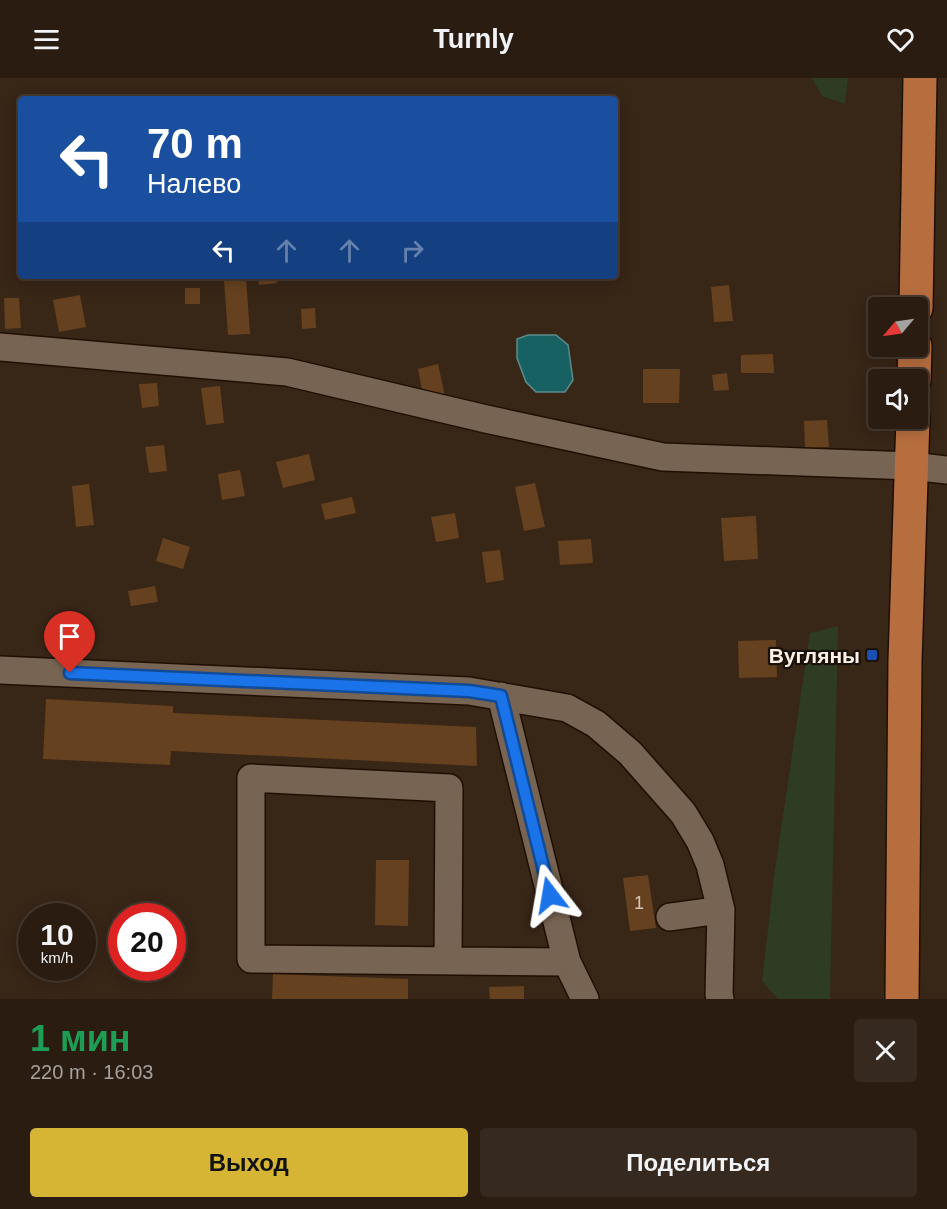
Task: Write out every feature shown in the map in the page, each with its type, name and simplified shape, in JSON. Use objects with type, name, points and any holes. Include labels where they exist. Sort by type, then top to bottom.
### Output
[{"type":"main road","points":[[915,297],[920,78]]},
{"type":"main road","points":[[902,999],[905,661],[913,429]]},
{"type":"street","points":[[0,347],[287,372],[486,419],[663,457],[912,466],[947,470]]},
{"type":"street","points":[[0,670],[469,691],[567,708],[596,724],[630,753],[683,813],[700,841],[710,865],[721,910],[720,999]]},
{"type":"street","points":[[501,696],[567,962],[585,999]]},
{"type":"street","points":[[448,960],[448,788],[251,778],[251,959],[567,962]]},
{"type":"street","points":[[670,917],[721,910]]},
{"type":"green space","points":[[812,78],[848,78],[845,104],[822,96]]},
{"type":"green space","points":[[838,626],[830,999],[778,999],[762,981],[774,877],[810,633]]},
{"type":"water","points":[[528,335],[556,335],[568,345],[573,380],[565,392],[536,392],[526,382],[517,358],[517,339]]},
{"type":"building","points":[[246,279],[250,334],[228,335],[224,280]]},
{"type":"building","points":[[258,279],[276,279],[277,283],[259,285]]},
{"type":"building","points":[[729,285],[733,321],[714,322],[711,287]]},
{"type":"building","points":[[185,288],[200,288],[200,304],[185,304]]},
{"type":"building","points":[[80,295],[86,327],[59,332],[53,300]]},
{"type":"building","points":[[4,298],[19,298],[21,328],[5,329]]},
{"type":"building","points":[[315,308],[316,328],[302,329],[301,309]]},
{"type":"building","points":[[773,354],[774,373],[741,373],[741,355]]},
{"type":"building","points":[[438,364],[445,396],[424,400],[418,369]]},
{"type":"building","points":[[643,369],[680,369],[679,403],[643,403]]},
{"type":"building","points":[[727,373],[729,390],[714,391],[712,375]]},
{"type":"building","points":[[157,383],[159,406],[142,408],[139,384]]},
{"type":"building","points":[[220,386],[224,423],[206,425],[201,388]]},
{"type":"building","points":[[827,420],[829,447],[805,448],[804,421]]},
{"type":"building","points":[[164,445],[167,471],[149,473],[145,447]]},
{"type":"building","points":[[309,454],[315,480],[283,488],[276,462]]},
{"type":"building","points":[[240,470],[245,496],[222,500],[218,474]]},
{"type":"building","points":[[535,483],[545,527],[524,531],[515,487]]},
{"type":"building","points":[[89,484],[94,525],[76,527],[72,486]]},
{"type":"building","points":[[352,497],[356,513],[325,520],[321,504]]},
{"type":"building","points":[[455,513],[459,538],[436,542],[431,517]]},
{"type":"building","points":[[756,516],[758,559],[724,561],[721,518]]},
{"type":"building","points":[[163,538],[190,547],[183,569],[156,561]]},
{"type":"building","points":[[591,539],[593,563],[560,565],[558,541]]},
{"type":"building","points":[[500,550],[504,580],[486,583],[482,552]]},
{"type":"building","points":[[155,586],[158,602],[131,606],[128,591]]},
{"type":"building","points":[[776,640],[777,677],[739,678],[738,641]]},
{"type":"building","points":[[46,699],[173,706],[173,713],[476,727],[477,766],[171,751],[170,765],[43,759]]},
{"type":"building","points":[[376,860],[409,860],[408,926],[375,925]]},
{"type":"building","points":[[648,875],[656,928],[630,931],[623,878]]},
{"type":"building","points":[[273,974],[408,979],[408,999],[272,999]]},
{"type":"building","points":[[524,986],[524,999],[490,999],[489,987]]},
{"type":"place","name":"Вугляны","points":[[872,655]]},
{"type":"route","points":[[70,673],[469,691],[501,696],[550,895]]}]
